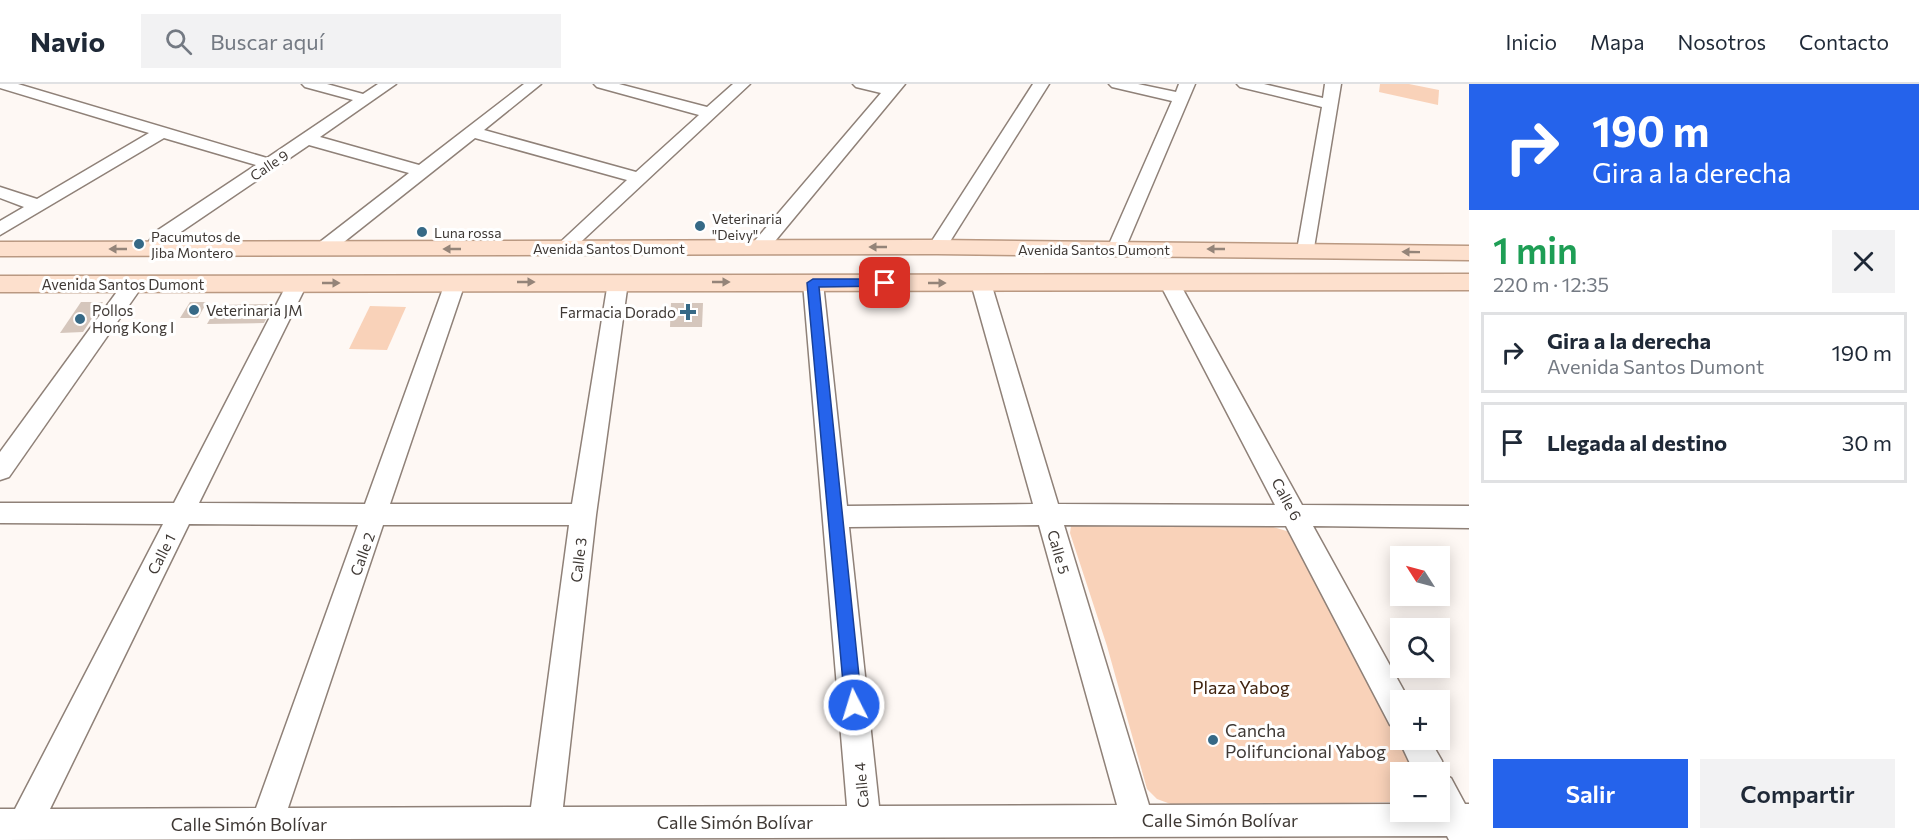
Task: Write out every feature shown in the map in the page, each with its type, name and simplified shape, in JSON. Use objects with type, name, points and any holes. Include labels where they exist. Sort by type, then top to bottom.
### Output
[{"type":"main road","name":"Avenida Santos Dumont","points":[[0,249],[937,247],[1019,250],[1306,250],[1469,253]]},
{"type":"main road","points":[[160,283],[190,273],[198,264],[200,255],[195,249]]},
{"type":"main road","points":[[227,284],[220,279],[218,273],[221,266],[239,253],[251,250]]},
{"type":"main road","points":[[1019,250],[1038,256],[1044,262],[1045,270],[1026,283]]},
{"type":"main road","points":[[1090,250],[1082,255],[1079,262],[1082,271],[1102,285]]},
{"type":"main road","name":"Avenida Santos Dumont","points":[[0,284],[618,282],[1102,285],[1469,282]]},
{"type":"street","points":[[2,84],[269,164]]},
{"type":"street","points":[[310,84],[366,99]]},
{"type":"street","name":"Calle 9","points":[[153,249],[162,236],[388,84]]},
{"type":"street","points":[[323,249],[533,84]]},
{"type":"street","points":[[602,84],[711,113]]},
{"type":"street","points":[[563,248],[742,84]]},
{"type":"street","points":[[861,84],[894,88]]},
{"type":"street","points":[[937,247],[1041,84]]},
{"type":"street","points":[[1116,249],[1184,91],[1118,84]]},
{"type":"street","points":[[1245,84],[1330,104]]},
{"type":"street","points":[[1306,250],[1333,84]]},
{"type":"street","points":[[759,248],[894,88]]},
{"type":"street","points":[[0,228],[162,132]]},
{"type":"street","points":[[472,132],[639,178]]},
{"type":"street","points":[[306,139],[423,171]]},
{"type":"street","points":[[0,192],[39,206]]},
{"type":"street","name":"Calle 3","points":[[544,831],[583,515],[618,282]]},
{"type":"street","points":[[0,470],[134,283]]},
{"type":"street","name":"Calle 2","points":[[266,824],[455,283]]},
{"type":"street","name":"Calle 4","points":[[813,283],[865,822]]},
{"type":"street","name":"Calle 5","points":[[981,283],[1138,821]]},
{"type":"street","name":"Calle 1","points":[[13,825],[181,514],[297,284]]},
{"type":"street","name":"Calle 6","points":[[1170,284],[1390,694]]},
{"type":"street","points":[[0,513],[583,515]]},
{"type":"street","points":[[835,517],[1048,514],[1469,518]]},
{"type":"street","points":[[1450,804],[1464,826]]},
{"type":"street","name":"Calle Simón Bolívar","points":[[13,825],[266,824],[544,831],[865,822],[1138,821],[1464,826]]},
{"type":"green space","points":[[1380,84],[1409,84],[1439,90],[1438,105],[1379,92]]},
{"type":"green space","points":[[370,306],[406,307],[387,350],[349,349]]},
{"type":"green space","name":"Plaza Yabog","points":[[1079,521],[1270,526],[1293,533],[1390,714],[1390,750],[1409,750],[1416,762],[1390,762],[1390,802],[1176,806],[1157,799],[1147,789],[1107,646],[1070,533],[1071,526]]},
{"type":"building","name":"Pollos Hong Kong I","points":[[81,302],[103,302],[83,332],[60,333]]},
{"type":"building","name":"Veterinaria JM","points":[[190,302],[207,302],[198,318],[180,318]]},
{"type":"building","points":[[671,303],[703,303],[702,327],[670,327]]},
{"type":"building","points":[[274,304],[264,323],[207,324],[218,305]]},
{"type":"place","name":"Veterinaria \"Deivy\"","points":[[700,226]]},
{"type":"place","name":"Luna rossa","points":[[422,232]]},
{"type":"place","name":"Pacumutos de Jiba Montero","points":[[139,244]]},
{"type":"place","name":"Veterinaria JM","points":[[194,310]]},
{"type":"place","name":"Farmacia Dorado","points":[[688,312]]},
{"type":"place","name":"Pollos Hong Kong I","points":[[80,319]]},
{"type":"place","name":"Cancha Polifuncional Yabog","points":[[1213,740]]},
{"type":"route","points":[[854,705],[813,283],[885,283]]}]
